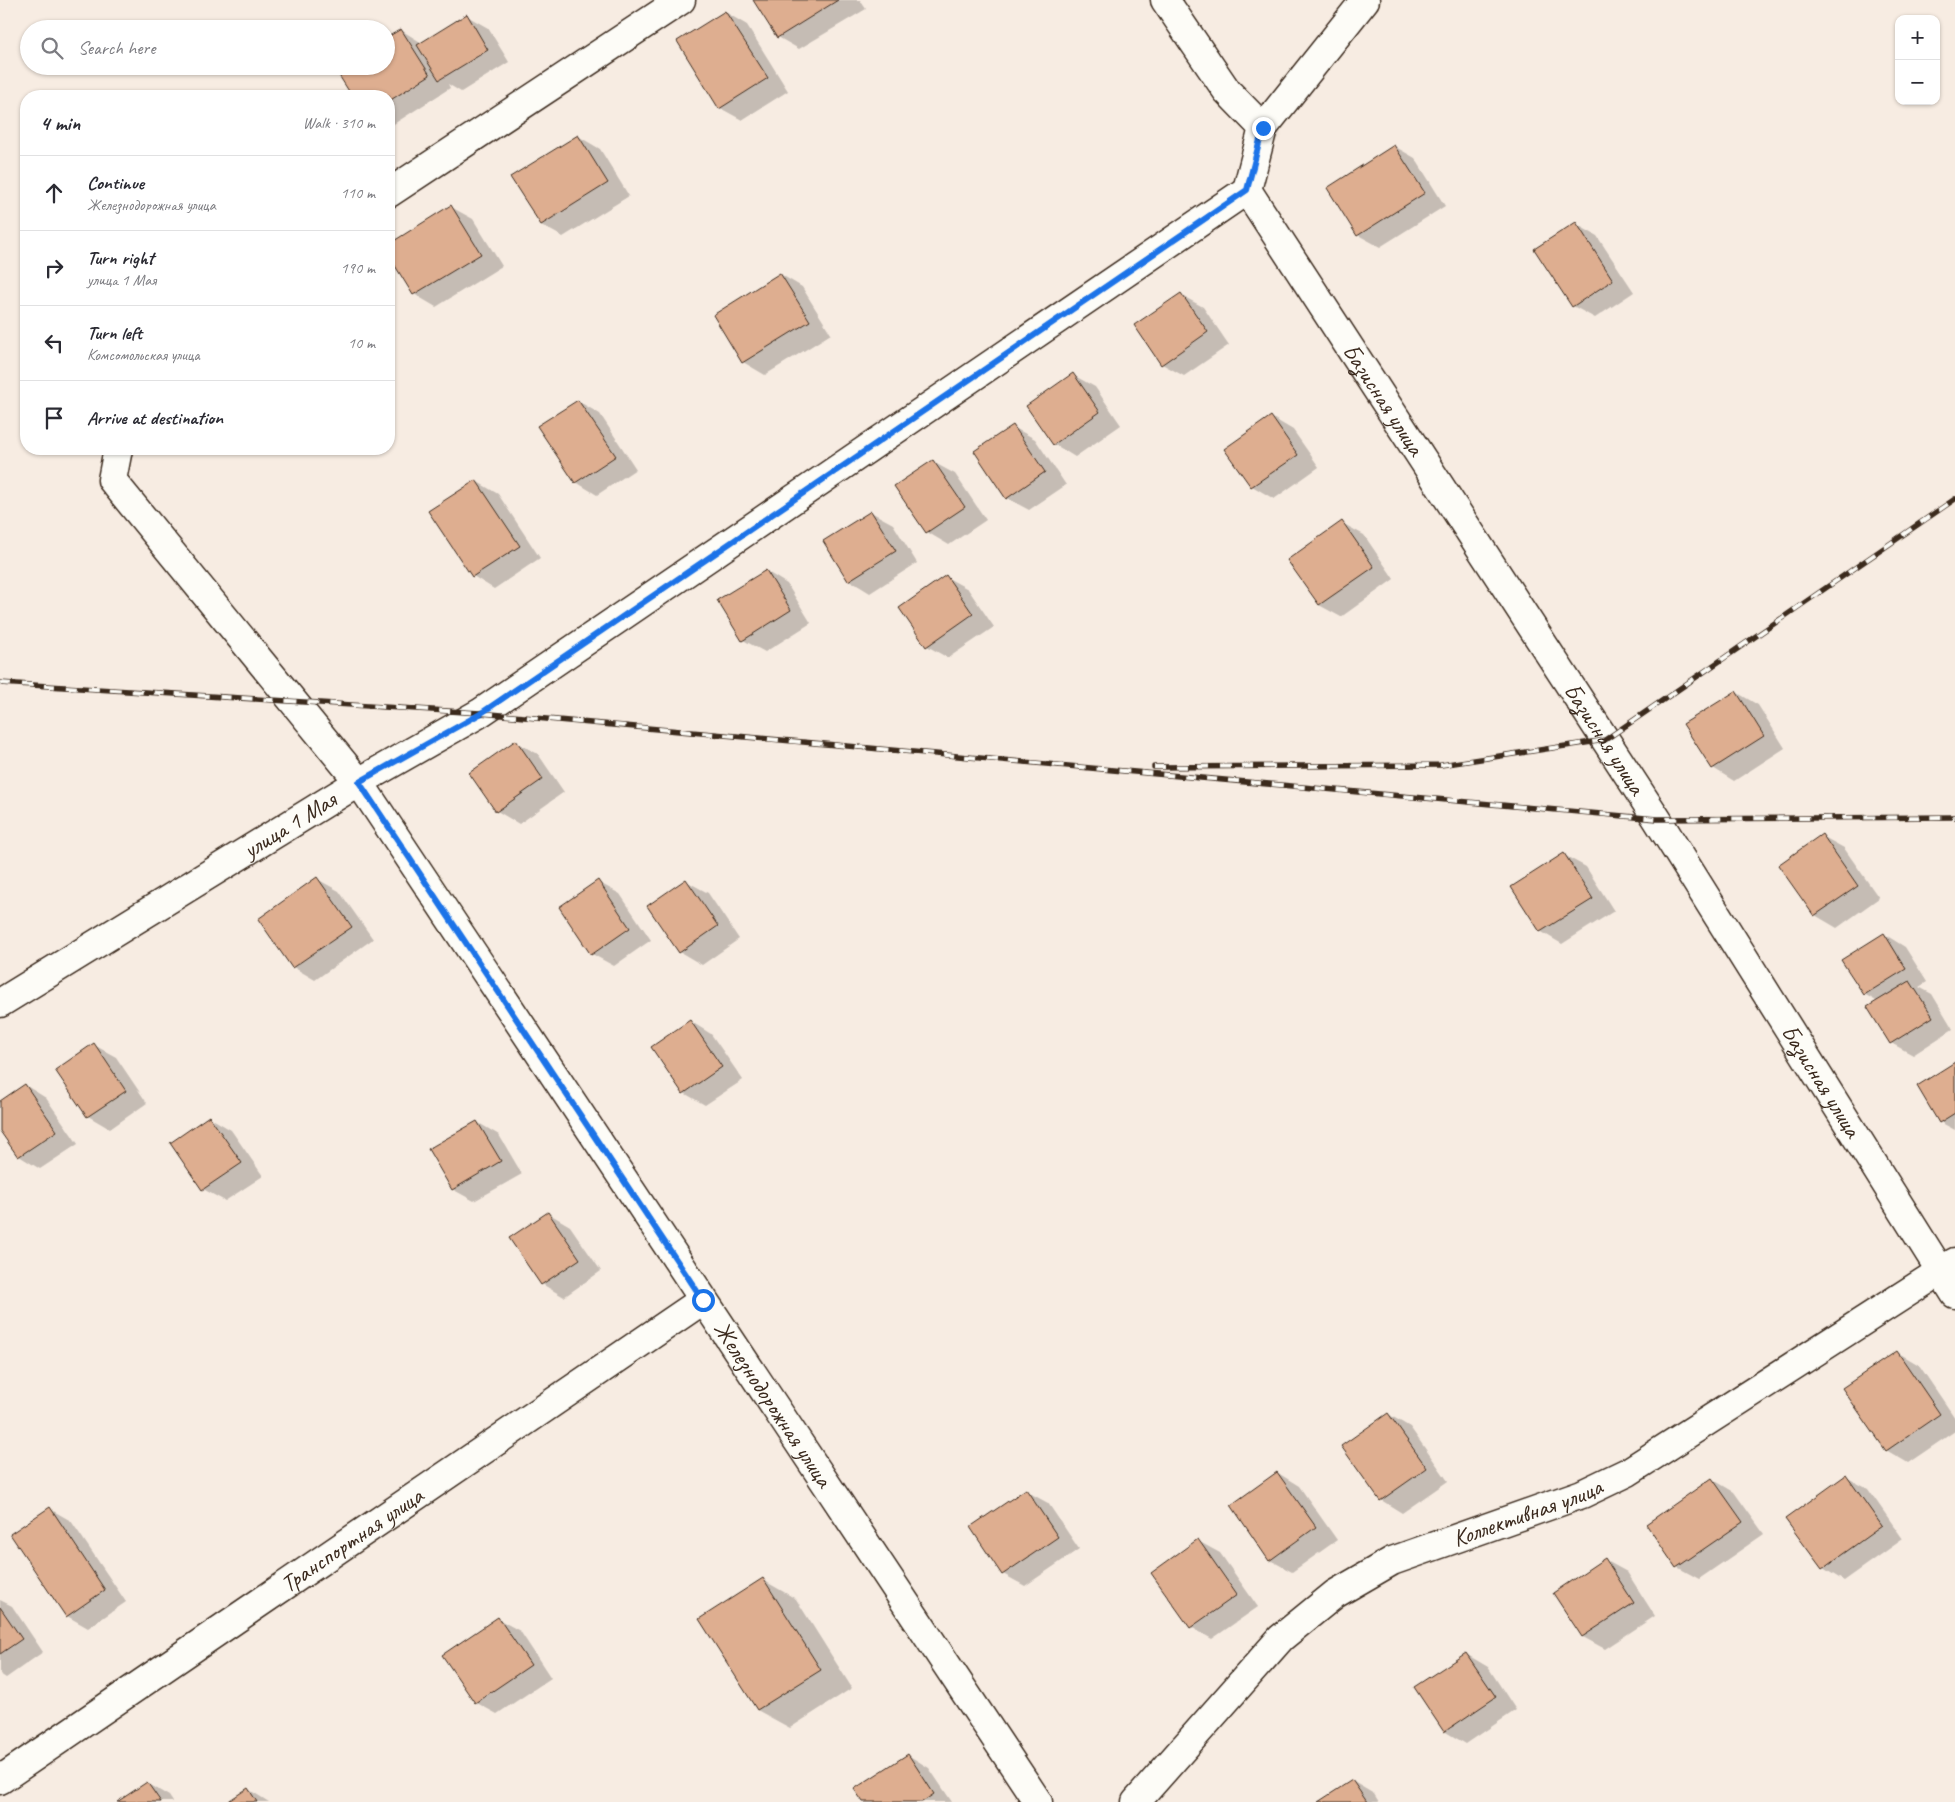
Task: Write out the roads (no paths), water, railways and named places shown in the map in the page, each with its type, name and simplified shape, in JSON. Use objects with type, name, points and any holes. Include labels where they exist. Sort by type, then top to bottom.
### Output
[{"type":"street","points":[[395,189],[681,0]]},
{"type":"street","points":[[1165,0],[1227,91],[1263,128]]},
{"type":"street","points":[[1247,190],[1263,128],[1365,0]]},
{"type":"street","name":"улица 1 Мая","points":[[0,1003],[359,782],[480,714],[1247,190]]},
{"type":"street","name":"Базисная улица","points":[[1247,190],[1947,1267],[1955,1294]]},
{"type":"street","name":"Железнодорожная улица","points":[[117,455],[112,480],[359,782],[1038,1802]]},
{"type":"street","name":"Коллективная улица","points":[[1136,1802],[1281,1638],[1335,1594],[1392,1561],[1582,1494],[1628,1472],[1947,1267]]},
{"type":"street","name":"Транспортная улица","points":[[0,1780],[703,1300]]},
{"type":"railway","points":[[1154,767],[1441,765],[1605,740],[1955,499]]},
{"type":"railway","points":[[0,683],[480,713],[1657,819],[1955,817]]}]
